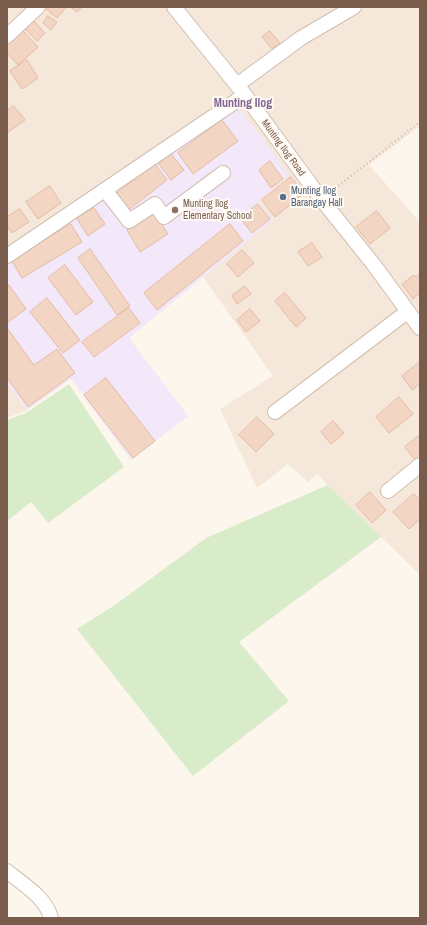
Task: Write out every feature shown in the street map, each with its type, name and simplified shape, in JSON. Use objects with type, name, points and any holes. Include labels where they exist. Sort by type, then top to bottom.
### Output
[{"type":"street","points":[[7,36],[38,7]]},
{"type":"street","name":"Munting Ilog Road","points":[[174,7],[241,90],[322,200],[374,265],[420,328]]},
{"type":"street","points":[[7,256],[105,190],[241,90],[301,38],[354,8]]},
{"type":"street","points":[[105,190],[129,221],[155,204],[164,217],[223,173]]},
{"type":"street","points":[[275,412],[407,312]]},
{"type":"street","points":[[388,491],[420,465]]},
{"type":"street","points":[[7,871],[37,896],[46,907],[50,918]]},
{"type":"path","points":[[322,200],[420,122]]},
{"type":"shaded area","points":[[7,7],[420,7],[420,126],[369,165],[420,222],[420,575],[317,474],[308,482],[288,464],[257,488],[220,409],[273,376],[203,277],[129,338],[188,416],[131,460],[71,379],[27,410],[7,418]]},
{"type":"shaded area","points":[[238,106],[289,175],[258,201],[273,220],[129,338],[188,416],[131,460],[71,379],[27,410],[7,384],[7,264]]},
{"type":"green space","points":[[69,384],[124,467],[48,523],[31,502],[7,521],[7,420],[26,413]]},
{"type":"green space","points":[[328,485],[381,537],[239,642],[289,701],[193,776],[77,629],[115,605],[206,538]]},
{"type":"building","points":[[47,7],[66,7],[57,18],[46,9]]},
{"type":"building","points":[[71,7],[82,7],[77,12]]},
{"type":"building","points":[[48,16],[57,22],[51,30],[43,23]]},
{"type":"building","points":[[34,21],[45,33],[37,41],[25,29]]},
{"type":"building","points":[[22,30],[38,47],[18,65],[7,53],[7,44]]},
{"type":"building","points":[[270,31],[280,43],[272,49],[262,37]]},
{"type":"building","points":[[27,60],[38,78],[22,89],[10,71]]},
{"type":"building","points":[[14,106],[25,120],[7,133],[7,111]]},
{"type":"building","points":[[222,120],[238,141],[193,174],[178,153]]},
{"type":"building","points":[[171,154],[184,170],[171,180],[159,164]]},
{"type":"building","points":[[270,161],[283,179],[271,188],[259,170]]},
{"type":"building","points":[[155,164],[167,180],[127,211],[115,195]]},
{"type":"building","name":"Munting Ilog Barangay Hall","points":[[291,177],[304,193],[275,217],[262,200]]},
{"type":"building","points":[[50,186],[61,203],[38,219],[26,202]]},
{"type":"building","points":[[258,204],[270,219],[252,233],[240,218]]},
{"type":"building","points":[[94,208],[105,224],[88,236],[77,219]]},
{"type":"building","points":[[20,209],[29,222],[12,233],[7,226],[7,217]]},
{"type":"building","points":[[377,211],[390,228],[370,244],[356,227]]},
{"type":"building","points":[[154,212],[168,234],[140,252],[127,230]]},
{"type":"building","points":[[71,224],[82,242],[22,278],[12,261]]},
{"type":"building","points":[[230,224],[243,241],[157,310],[144,293]]},
{"type":"building","points":[[312,243],[322,257],[308,266],[298,252]]},
{"type":"building","points":[[90,249],[130,306],[117,315],[78,258]]},
{"type":"building","points":[[242,250],[254,263],[238,277],[227,264]]},
{"type":"building","points":[[65,265],[93,302],[76,315],[48,278]]},
{"type":"building","points":[[420,274],[420,293],[413,299],[402,284],[414,275],[416,277]]},
{"type":"building","points":[[9,285],[26,309],[7,323],[7,287]]},
{"type":"building","points":[[245,286],[251,294],[237,304],[232,296]]},
{"type":"building","points":[[285,293],[306,318],[296,327],[275,301]]},
{"type":"building","points":[[47,298],[80,340],[63,353],[30,312]]},
{"type":"building","points":[[129,308],[140,323],[94,357],[82,342]]},
{"type":"building","points":[[250,309],[260,321],[246,332],[237,320]]},
{"type":"building","points":[[7,328],[34,365],[57,349],[75,373],[28,407],[7,378]]},
{"type":"building","points":[[420,362],[420,384],[412,390],[402,376]]},
{"type":"building","points":[[106,378],[155,441],[133,458],[84,395]]},
{"type":"building","points":[[399,397],[413,414],[389,433],[376,417]]},
{"type":"building","points":[[257,417],[274,434],[256,452],[239,435]]},
{"type":"building","points":[[333,421],[344,433],[331,444],[321,432]]},
{"type":"building","points":[[419,436],[420,458],[416,461],[405,447]]},
{"type":"building","points":[[370,492],[386,510],[372,523],[356,505]]},
{"type":"building","points":[[414,494],[420,500],[420,519],[409,529],[393,512]]},
{"type":"place","name":"Munting Ilog Barangay Hall","points":[[283,197]]},
{"type":"place","name":"Munting Ilog Elementary School","points":[[175,210]]},
{"type":"district","name":"Munting Ilog","points":[[243,104]]}]
